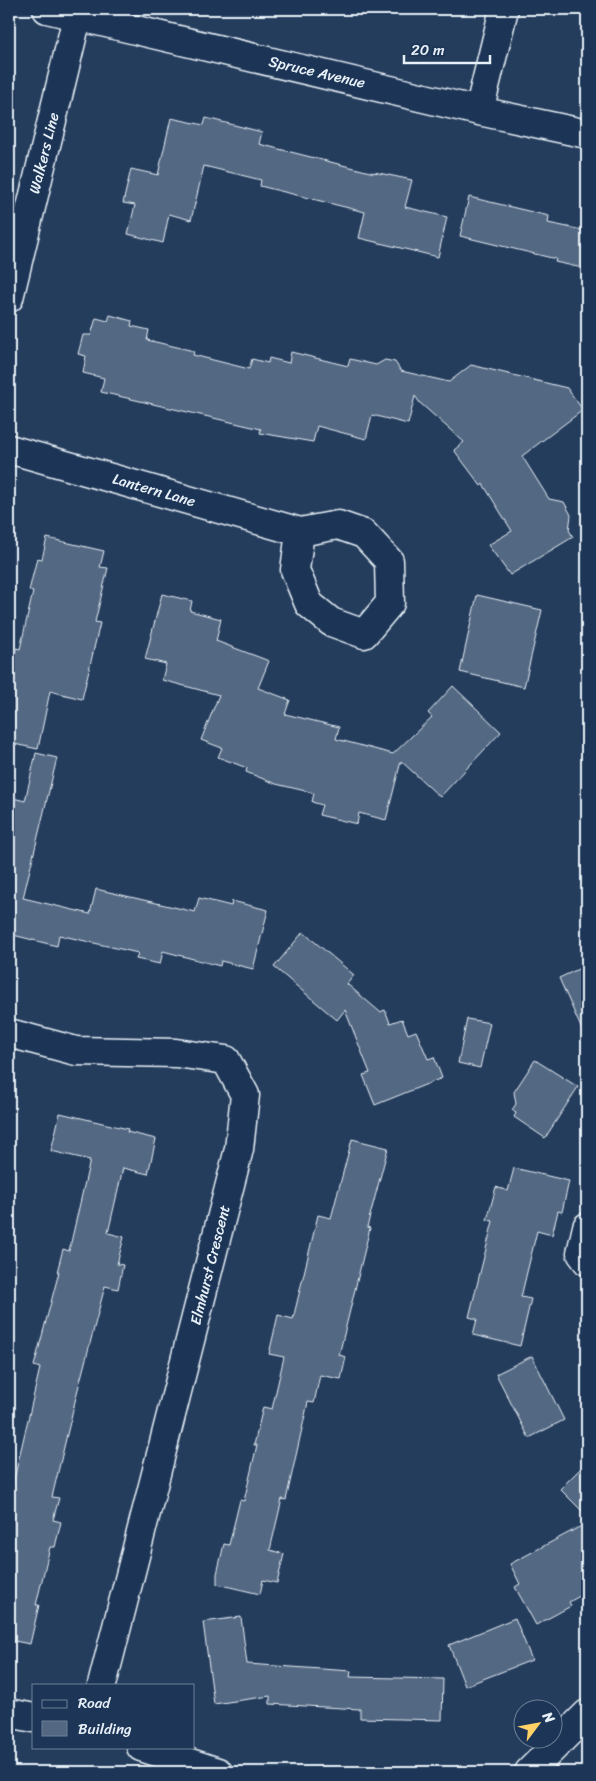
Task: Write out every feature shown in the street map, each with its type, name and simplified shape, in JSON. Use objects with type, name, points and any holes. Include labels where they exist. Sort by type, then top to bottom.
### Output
[{"type":"street","name":"Spruce Avenue","points":[[47,9],[78,12],[479,111],[587,134]]},
{"type":"street","points":[[479,111],[504,9]]},
{"type":"street","name":"Walkers Line","points":[[9,298],[78,12]]},
{"type":"street","name":"Lantern Lane","points":[[9,448],[300,532]]},
{"type":"street","name":"Elmhurst Crescent","points":[[9,1034],[76,1051],[176,1053],[226,1060],[245,1095],[239,1149],[102,1684]]},
{"type":"street","points":[[587,1227],[581,1253],[587,1261]]},
{"type":"street","points":[[9,1713],[32,1718]]},
{"type":"street","points":[[529,1772],[587,1714]]},
{"type":"street","points":[[144,1748],[218,1772]]},
{"type":"building","points":[[171,118],[204,125],[206,118],[262,132],[259,144],[374,173],[412,180],[405,207],[447,217],[438,257],[359,238],[365,212],[260,186],[261,180],[204,166],[191,220],[169,214],[163,243],[128,234],[135,205],[123,203],[131,169],[158,175]]},
{"type":"building","points":[[469,197],[549,216],[548,223],[587,231],[587,269],[555,262],[556,259],[460,236]]},
{"type":"building","points":[[110,315],[132,321],[131,326],[149,330],[147,340],[194,351],[193,355],[249,369],[252,359],[268,363],[269,358],[289,363],[291,352],[348,366],[350,359],[376,365],[385,360],[395,362],[401,371],[449,382],[471,365],[567,388],[583,410],[522,456],[549,499],[564,502],[571,515],[569,530],[573,537],[510,575],[488,545],[512,531],[483,484],[481,486],[454,450],[464,442],[420,403],[415,396],[408,424],[372,415],[366,439],[317,426],[313,442],[260,433],[261,429],[101,392],[104,378],[83,373],[86,356],[78,354],[83,335],[91,335],[96,318],[108,321]]},
{"type":"building","points":[[47,538],[104,551],[100,567],[108,568],[95,622],[100,623],[82,699],[50,691],[38,749],[9,743],[9,680],[16,648],[20,649],[33,592],[29,591],[37,558],[42,559]]},
{"type":"building","points":[[162,594],[192,601],[190,611],[221,619],[216,641],[269,661],[258,688],[290,700],[285,714],[339,727],[336,739],[393,754],[432,717],[428,713],[453,686],[501,732],[440,797],[401,761],[386,820],[359,813],[357,824],[319,815],[322,805],[312,802],[314,793],[276,784],[246,772],[247,768],[218,757],[222,748],[201,740],[219,695],[162,680],[166,664],[145,659]]},
{"type":"building","points":[[477,595],[542,610],[524,687],[460,672]]},
{"type":"building","points":[[36,753],[57,758],[23,898],[90,914],[96,889],[195,912],[199,898],[231,906],[232,901],[268,910],[253,969],[221,961],[220,966],[163,951],[160,964],[136,959],[138,953],[59,935],[57,946],[9,934],[9,797],[25,801]]},
{"type":"building","points":[[303,932],[354,975],[347,984],[380,1012],[385,1010],[390,1023],[402,1019],[408,1034],[416,1031],[428,1059],[434,1057],[442,1078],[375,1105],[363,1075],[370,1073],[345,1010],[337,1020],[274,967]]},
{"type":"building","points":[[587,965],[587,1041],[559,978]]},
{"type":"building","points":[[467,1019],[490,1023],[480,1068],[458,1063]]},
{"type":"building","points":[[535,1060],[578,1087],[545,1138],[514,1117],[516,1113],[512,1110],[516,1104],[514,1092]]},
{"type":"building","points":[[60,1113],[128,1129],[127,1132],[156,1139],[148,1174],[123,1168],[108,1233],[124,1237],[117,1264],[123,1265],[118,1289],[105,1286],[77,1393],[52,1497],[59,1498],[53,1520],[61,1522],[55,1547],[50,1547],[36,1605],[39,1605],[30,1644],[9,1640],[9,1501],[40,1368],[34,1366],[59,1272],[57,1272],[63,1249],[69,1251],[90,1160],[51,1151]]},
{"type":"building","points":[[352,1139],[388,1148],[367,1227],[370,1228],[339,1355],[346,1357],[341,1379],[320,1375],[314,1403],[308,1402],[286,1500],[282,1499],[270,1550],[284,1554],[277,1583],[263,1580],[260,1594],[217,1584],[217,1574],[224,1544],[229,1545],[240,1500],[244,1501],[257,1445],[254,1445],[263,1407],[272,1409],[284,1357],[269,1354],[278,1315],[293,1319],[318,1215],[331,1218]]},
{"type":"building","points":[[514,1168],[569,1181],[562,1212],[558,1211],[552,1235],[537,1231],[521,1297],[531,1299],[520,1346],[473,1335],[477,1319],[469,1317],[493,1221],[487,1220],[496,1187],[508,1191]]},
{"type":"building","points":[[532,1356],[564,1420],[529,1438],[496,1374]]},
{"type":"building","points":[[587,1462],[587,1516],[560,1489]]},
{"type":"building","points":[[587,1523],[587,1592],[569,1602],[571,1606],[536,1625],[515,1587],[520,1584],[510,1564]]},
{"type":"building","points":[[241,1617],[247,1664],[351,1671],[350,1677],[443,1679],[442,1720],[360,1718],[360,1709],[270,1704],[270,1696],[214,1704],[203,1622]]},
{"type":"building","points":[[515,1618],[532,1660],[465,1686],[449,1645]]}]
